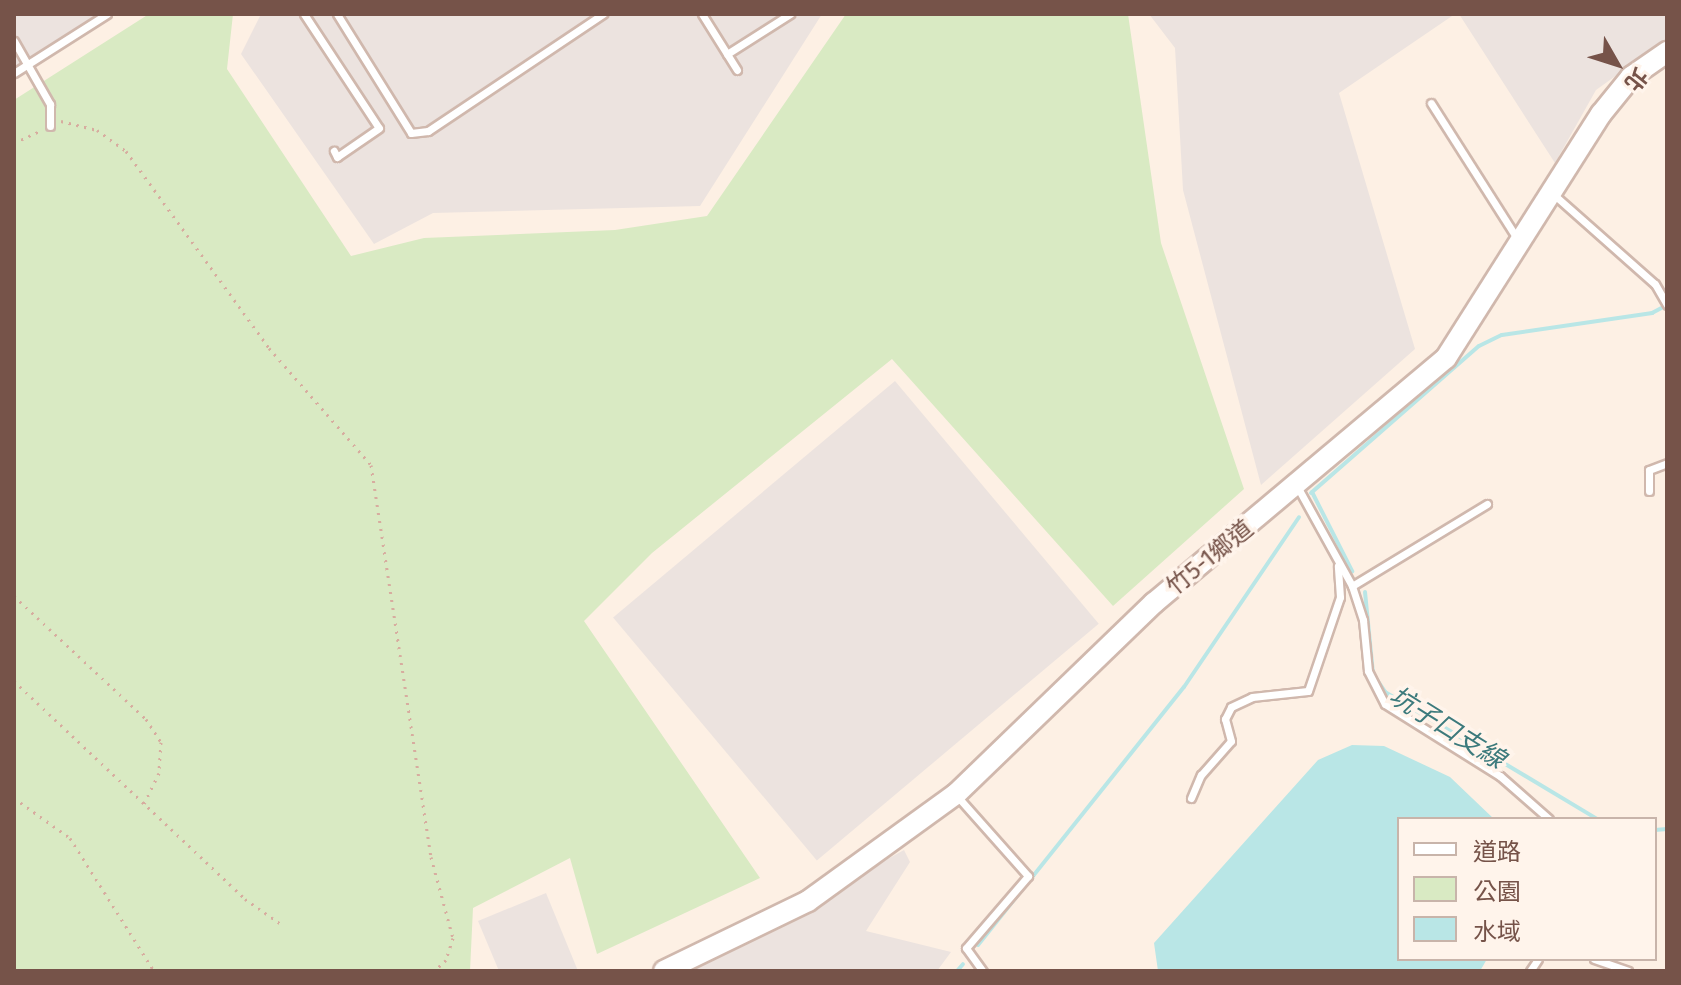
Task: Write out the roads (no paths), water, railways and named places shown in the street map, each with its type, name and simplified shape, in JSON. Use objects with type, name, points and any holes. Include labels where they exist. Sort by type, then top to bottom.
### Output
[{"type":"street","name":"竹5-1鄉道","points":[[664,971],[808,901],[956,794],[1154,603],[1298,487],[1446,358],[1551,192],[1631,77],[1667,52]]},
{"type":"lane","points":[[14,73],[107,14]]},
{"type":"lane","points":[[304,14],[379,128],[337,157],[334,151]]},
{"type":"lane","points":[[337,14],[411,133],[428,131],[603,14]]},
{"type":"lane","points":[[702,14],[737,70]]},
{"type":"lane","points":[[727,54],[790,14]]},
{"type":"lane","points":[[14,41],[50,104],[50,126]]},
{"type":"lane","points":[[1431,103],[1519,241]]},
{"type":"lane","points":[[1551,192],[1655,284],[1665,301]]},
{"type":"lane","points":[[1649,491],[1649,470],[1667,463]]},
{"type":"lane","points":[[1298,487],[1352,586],[1363,620],[1368,671],[1385,704],[1500,776],[1547,817]]},
{"type":"lane","points":[[1352,586],[1487,504]]},
{"type":"lane","points":[[1191,798],[1201,775],[1231,741],[1225,719],[1231,707],[1252,697],[1308,691],[1340,597],[1338,563]]},
{"type":"lane","points":[[956,794],[1028,876],[966,948],[983,971]]},
{"type":"lane","points":[[1600,961],[1628,971]]},
{"type":"water","points":[[1352,745],[1384,746],[1450,777],[1492,817],[1397,817],[1397,961],[1486,961],[1480,971],[1158,971],[1154,943],[1318,760]]},
{"type":"waterway","points":[[1311,493],[1479,346],[1502,335],[1652,313],[1667,305]]},
{"type":"waterway","name":"坑子口支線","points":[[1312,492],[1352,571]]},
{"type":"waterway","points":[[978,945],[1184,687],[1299,517]]},
{"type":"waterway","name":"坑子口支線","points":[[1365,592],[1373,674],[1385,692],[1594,817]]},
{"type":"waterway","name":"坑子口支線","points":[[1657,830],[1667,829]]},
{"type":"waterway","points":[[957,971],[963,964]]}]
